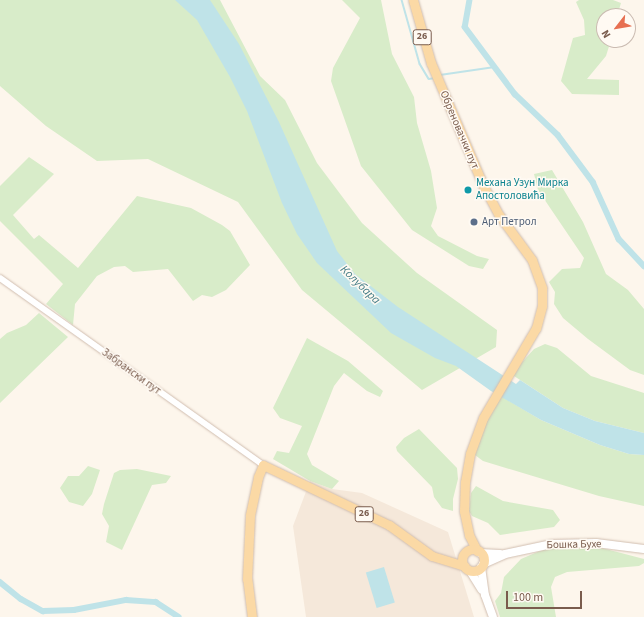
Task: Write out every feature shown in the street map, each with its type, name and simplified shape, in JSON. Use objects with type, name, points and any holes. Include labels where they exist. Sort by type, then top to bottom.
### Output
[{"type":"main road","name":"Обреновачки пут","points":[[413,0],[436,77],[492,204],[530,256],[540,277],[542,293],[541,313],[530,341],[487,411],[475,436],[468,462],[464,489],[465,520]]},
{"type":"main road","name":"26","points":[[263,465],[389,525],[440,559],[466,562],[479,552]]},
{"type":"main road","points":[[252,617],[247,579],[250,515],[258,477],[263,465]]},
{"type":"main road","name":"26","points":[[465,520],[466,562]]},
{"type":"main road","name":"26","points":[[465,520],[469,537],[479,552],[482,566]]},
{"type":"main road","name":"Бошка Бухе","points":[[482,566],[505,554],[536,546],[568,543],[596,543],[644,549]]},
{"type":"main road","name":"Бошка Бухе","points":[[479,552],[505,554]]},
{"type":"main road","points":[[466,562],[482,566],[485,595]]},
{"type":"main road","points":[[466,562],[485,595],[493,617]]},
{"type":"street","name":"Забрански пут","points":[[0,278],[234,447],[263,465]]},
{"type":"shaded area","points":[[310,481],[332,489],[362,493],[448,532],[474,617],[306,617],[293,526]]},
{"type":"green space","points":[[0,0],[220,0],[260,76],[285,100],[317,163],[362,223],[417,273],[497,330],[496,347],[422,390],[302,290],[238,202],[148,159],[97,161],[46,126],[0,86]]},
{"type":"green space","points":[[342,0],[381,0],[392,54],[414,97],[417,123],[431,171],[437,208],[431,226],[438,236],[477,256],[489,259],[483,269],[469,266],[412,230],[361,166],[331,81],[333,68],[360,18]]},
{"type":"green space","points":[[579,0],[613,0],[621,3],[619,8],[596,8],[596,48],[608,48],[606,56],[587,79],[619,80],[619,95],[572,94],[561,81],[573,38],[585,35],[584,20],[576,2]]},
{"type":"green space","points":[[29,157],[54,174],[13,215],[34,239],[39,235],[78,268],[137,196],[191,208],[222,225],[230,231],[250,265],[226,290],[212,297],[202,295],[193,301],[168,269],[133,272],[125,266],[114,267],[97,276],[75,304],[73,325],[46,304],[63,284],[0,221],[0,186]]},
{"type":"green space","points":[[552,170],[583,222],[606,274],[628,290],[644,309],[644,375],[630,370],[588,339],[563,318],[554,304],[555,292],[549,282],[562,269],[580,268],[584,258],[538,190],[534,174]]},
{"type":"green space","points":[[39,313],[68,337],[0,403],[0,339],[7,333],[26,325]]},
{"type":"green space","points":[[307,338],[348,361],[383,391],[380,397],[367,391],[344,373],[334,386],[307,454],[312,465],[339,481],[332,489],[310,481],[273,459],[277,451],[289,453],[302,426],[280,418],[273,408]]},
{"type":"green space","points":[[545,344],[557,348],[591,376],[644,393],[644,433],[595,421],[563,408],[514,376],[516,369],[534,349]]},
{"type":"green space","points":[[501,396],[541,420],[600,445],[629,454],[644,455],[644,506],[599,496],[483,461],[475,455],[486,422]]},
{"type":"green space","points":[[419,429],[457,468],[458,479],[453,499],[453,511],[442,508],[434,497],[432,487],[397,451],[396,447],[404,438]]},
{"type":"green space","points":[[88,466],[100,470],[92,494],[83,506],[69,502],[60,488],[68,476],[79,476]]},
{"type":"green space","points":[[137,469],[171,476],[166,483],[152,485],[122,550],[106,542],[109,526],[102,514],[114,473],[120,470]]},
{"type":"green space","points":[[476,486],[503,501],[553,510],[560,520],[554,527],[500,535],[488,523],[472,516],[469,511],[471,493]]},
{"type":"green space","points":[[558,548],[602,548],[644,559],[644,563],[639,566],[567,572],[555,577],[551,587],[556,617],[500,617],[495,601],[501,593],[504,577],[521,559],[542,550]]},
{"type":"water","name":"Колубара","points":[[175,0],[210,0],[239,44],[279,122],[337,251],[355,274],[398,307],[516,384],[520,380],[563,408],[595,421],[644,433],[644,455],[629,454],[600,445],[541,420],[491,391],[456,366],[435,358],[391,333],[317,263],[297,234],[282,203],[247,111],[230,77],[197,20]]},
{"type":"water","points":[[384,567],[395,602],[377,608],[366,573]]},
{"type":"waterway","points":[[402,0],[420,64],[429,79],[435,78]]},
{"type":"waterway","points":[[470,0],[465,27],[515,94],[558,135],[593,182],[619,239],[644,266]]},
{"type":"waterway","points":[[440,75],[494,67]]},
{"type":"waterway","points":[[0,582],[21,599],[43,611],[74,610],[126,600],[156,602],[179,617]]},
{"type":"place","name":"Механа Узун Мирка Апостоловића","points":[[468,190]]},
{"type":"place","name":"Арт Петрол","points":[[474,222]]}]
